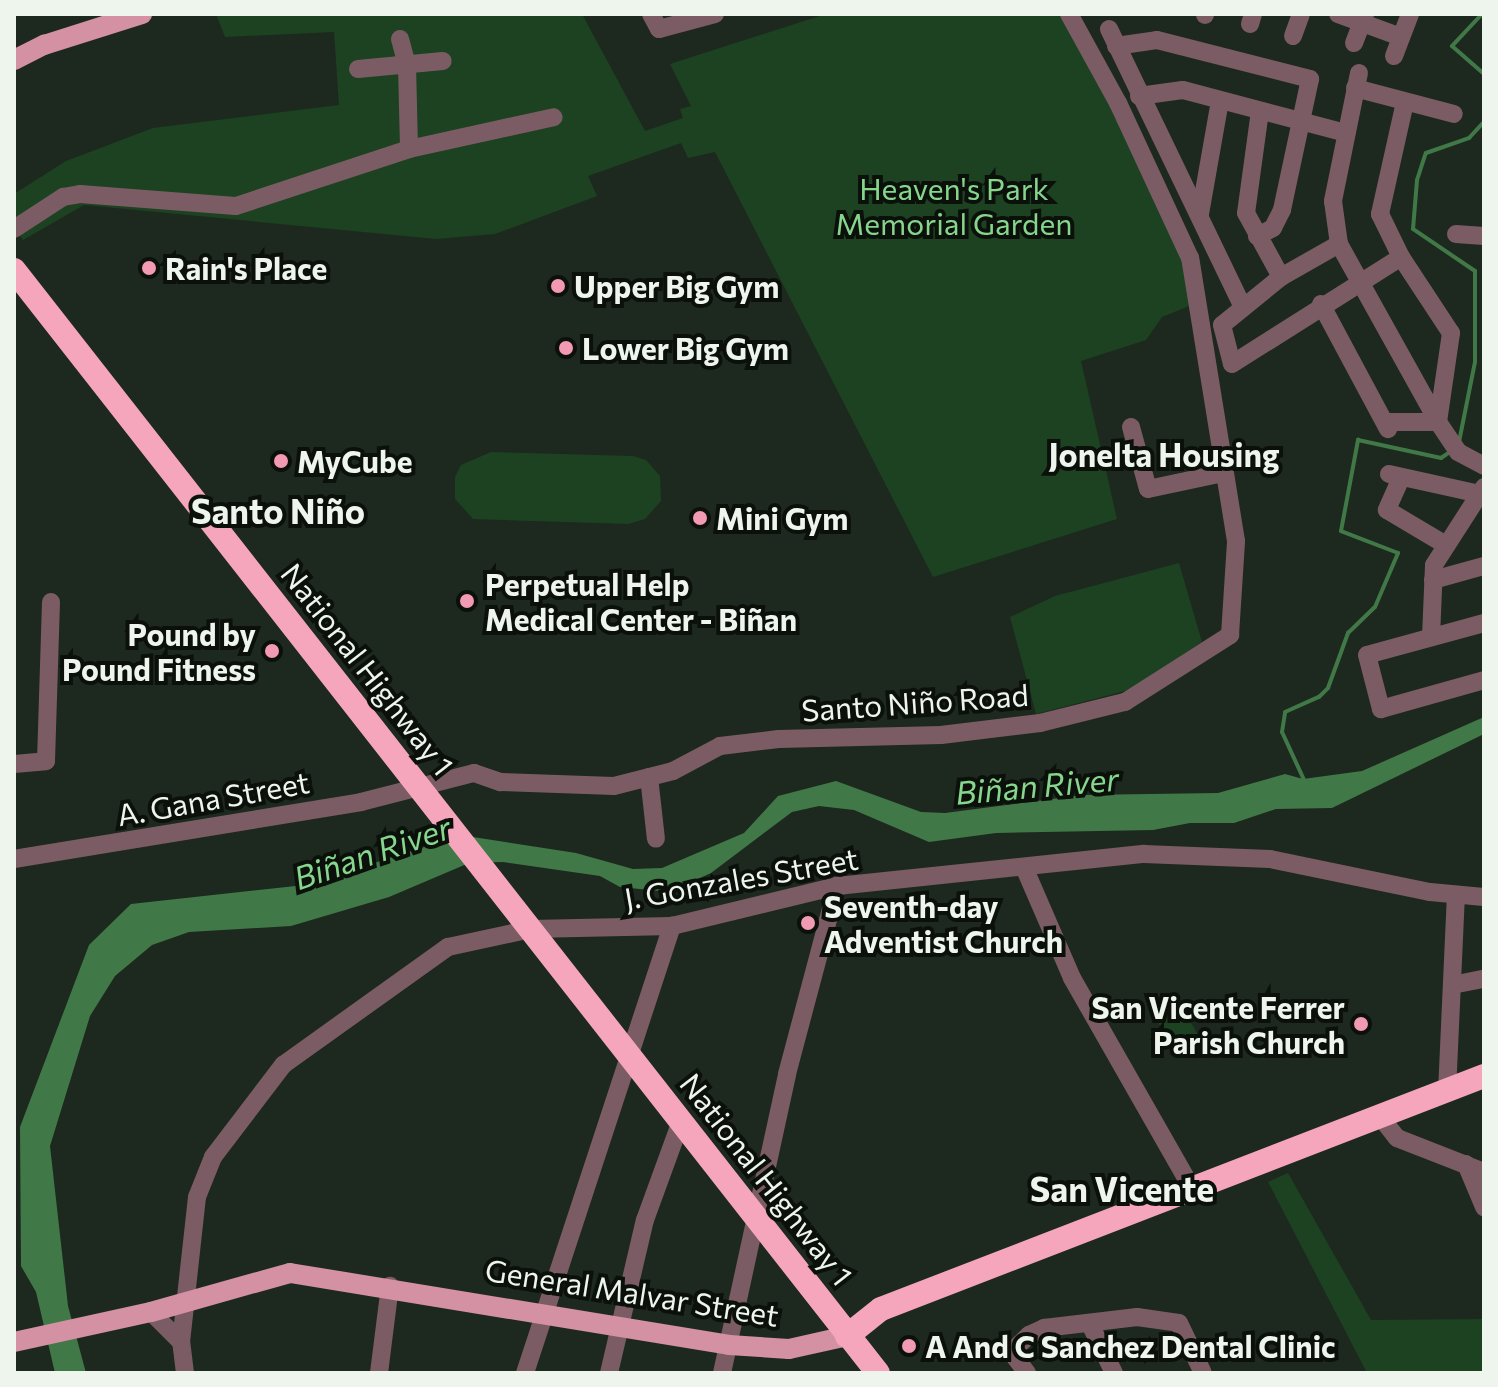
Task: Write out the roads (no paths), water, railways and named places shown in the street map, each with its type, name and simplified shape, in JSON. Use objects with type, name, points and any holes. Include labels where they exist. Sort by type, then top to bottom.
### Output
[{"type":"highway","name":"National Highway 1","points":[[14,270],[878,1373]]},
{"type":"highway","name":"General Malvar Street","points":[[847,1336],[881,1309],[1484,1076]]},
{"type":"main road","points":[[14,60],[44,45],[142,14]]},
{"type":"main road","name":"General Malvar Street","points":[[17,1342],[151,1312],[290,1273],[390,1286],[729,1345],[789,1349],[847,1336]]},
{"type":"street","points":[[651,14],[659,29],[715,14]]},
{"type":"street","name":"Santo Niño Road","points":[[422,789],[474,773],[500,782],[592,787],[673,771],[720,746],[1004,729],[1125,702],[1230,635],[1236,541],[1190,258],[1118,103],[1069,14]]},
{"type":"street","points":[[1293,36],[1301,14]]},
{"type":"street","points":[[1338,14],[1363,18],[1401,37]]},
{"type":"street","points":[[1394,56],[1410,14]]},
{"type":"street","points":[[1354,43],[1363,18]]},
{"type":"street","points":[[1243,307],[1112,38],[1157,40],[1310,79],[1282,210],[1273,228],[1257,236]]},
{"type":"street","points":[[400,39],[407,65],[409,149]]},
{"type":"street","points":[[358,69],[443,61]]},
{"type":"street","points":[[1454,114],[1405,102],[1357,81],[1333,201],[1339,244],[1442,427],[1458,452],[1484,466]]},
{"type":"street","points":[[1139,96],[1183,90],[1346,133]]},
{"type":"street","points":[[1200,214],[1220,101]]},
{"type":"street","points":[[1405,102],[1380,199],[1383,224],[1451,333],[1442,427]]},
{"type":"street","points":[[1260,111],[1244,196],[1257,236],[1281,277]]},
{"type":"street","points":[[14,229],[63,197],[80,194],[236,206],[409,149],[554,117]]},
{"type":"street","points":[[1456,234],[1484,236]]},
{"type":"street","points":[[1339,244],[1281,277],[1222,325],[1225,347],[1236,364],[1321,304],[1401,257]]},
{"type":"street","points":[[1321,304],[1387,426],[1442,427]]},
{"type":"street","points":[[1131,427],[1148,489],[1223,473]]},
{"type":"street","points":[[1431,637],[1434,565],[1482,490],[1395,476],[1387,510],[1446,545]]},
{"type":"street","points":[[1433,580],[1484,566]]},
{"type":"street","points":[[14,764],[46,761],[51,602]]},
{"type":"street","points":[[1484,623],[1367,655],[1381,709],[1484,680]]},
{"type":"street","points":[[649,777],[656,839]]},
{"type":"street","name":"A. Gana Street","points":[[14,859],[154,839],[422,789]]},
{"type":"street","name":"J. Gonzales Street","points":[[185,1373],[181,1342],[188,1302],[197,1197],[237,1119],[283,1065],[448,947],[531,929],[672,926],[837,886],[1144,854],[1255,858],[1456,895],[1484,897]]},
{"type":"street","points":[[1024,867],[1072,978],[1192,1188]]},
{"type":"street","points":[[722,1373],[787,1074],[837,886]]},
{"type":"street","points":[[1447,1092],[1456,895]]},
{"type":"street","points":[[525,1373],[627,1053],[672,926]]},
{"type":"street","points":[[1452,985],[1484,979]]},
{"type":"street","points":[[1379,1115],[1397,1138],[1484,1172]]},
{"type":"street","points":[[609,1373],[645,1220],[681,1121]]},
{"type":"street","points":[[1466,1164],[1484,1207]]},
{"type":"street","points":[[379,1373],[390,1286]]},
{"type":"street","points":[[151,1312],[181,1342]]},
{"type":"street","points":[[1027,1373],[1011,1352],[1044,1328],[1137,1317],[1179,1323],[1203,1373]]},
{"type":"street","points":[[1090,1324],[1114,1373]]},
{"type":"waterway","points":[[1482,14],[1452,46],[1484,74]]},
{"type":"waterway","points":[[1459,442],[1475,362],[1475,271],[1413,229],[1417,180],[1426,153],[1469,138],[1484,122]]},
{"type":"waterway","points":[[1305,782],[1282,732],[1285,712],[1319,697],[1328,688],[1348,633],[1375,607],[1398,553],[1341,531],[1358,440],[1441,458],[1450,452]]},
{"type":"place","name":"Rain's Place","points":[[149,268]]},
{"type":"place","name":"Upper Big Gym","points":[[558,286]]},
{"type":"place","name":"Lower Big Gym","points":[[566,348]]},
{"type":"place","name":"MyCube","points":[[281,461]]},
{"type":"place","name":"Mini Gym","points":[[700,518]]},
{"type":"place","name":"Perpetual Help Medical Center - Biñan","points":[[467,601]]},
{"type":"place","name":"Pound by Pound Fitness","points":[[272,651]]},
{"type":"place","name":"Seventh-day Adventist Church","points":[[808,923]]},
{"type":"place","name":"San Vicente Ferrer Parish Church","points":[[1361,1024]]},
{"type":"place","name":"A And C Sanchez Dental Clinic","points":[[909,1346]]},
{"type":"district","name":"Jonelta Housing","points":[[1164,454]]},
{"type":"district","name":"Santo Niño","points":[[278,511]]},
{"type":"district","name":"San Vicente","points":[[1122,1189]]},
{"type":"park label","name":"Heaven's Park Memorial Garden","points":[[954,205]]},
{"type":"water label","name":"Biñan River","points":[[1037,785]]},
{"type":"water label","name":"Biñan River","points":[[372,852]]}]
